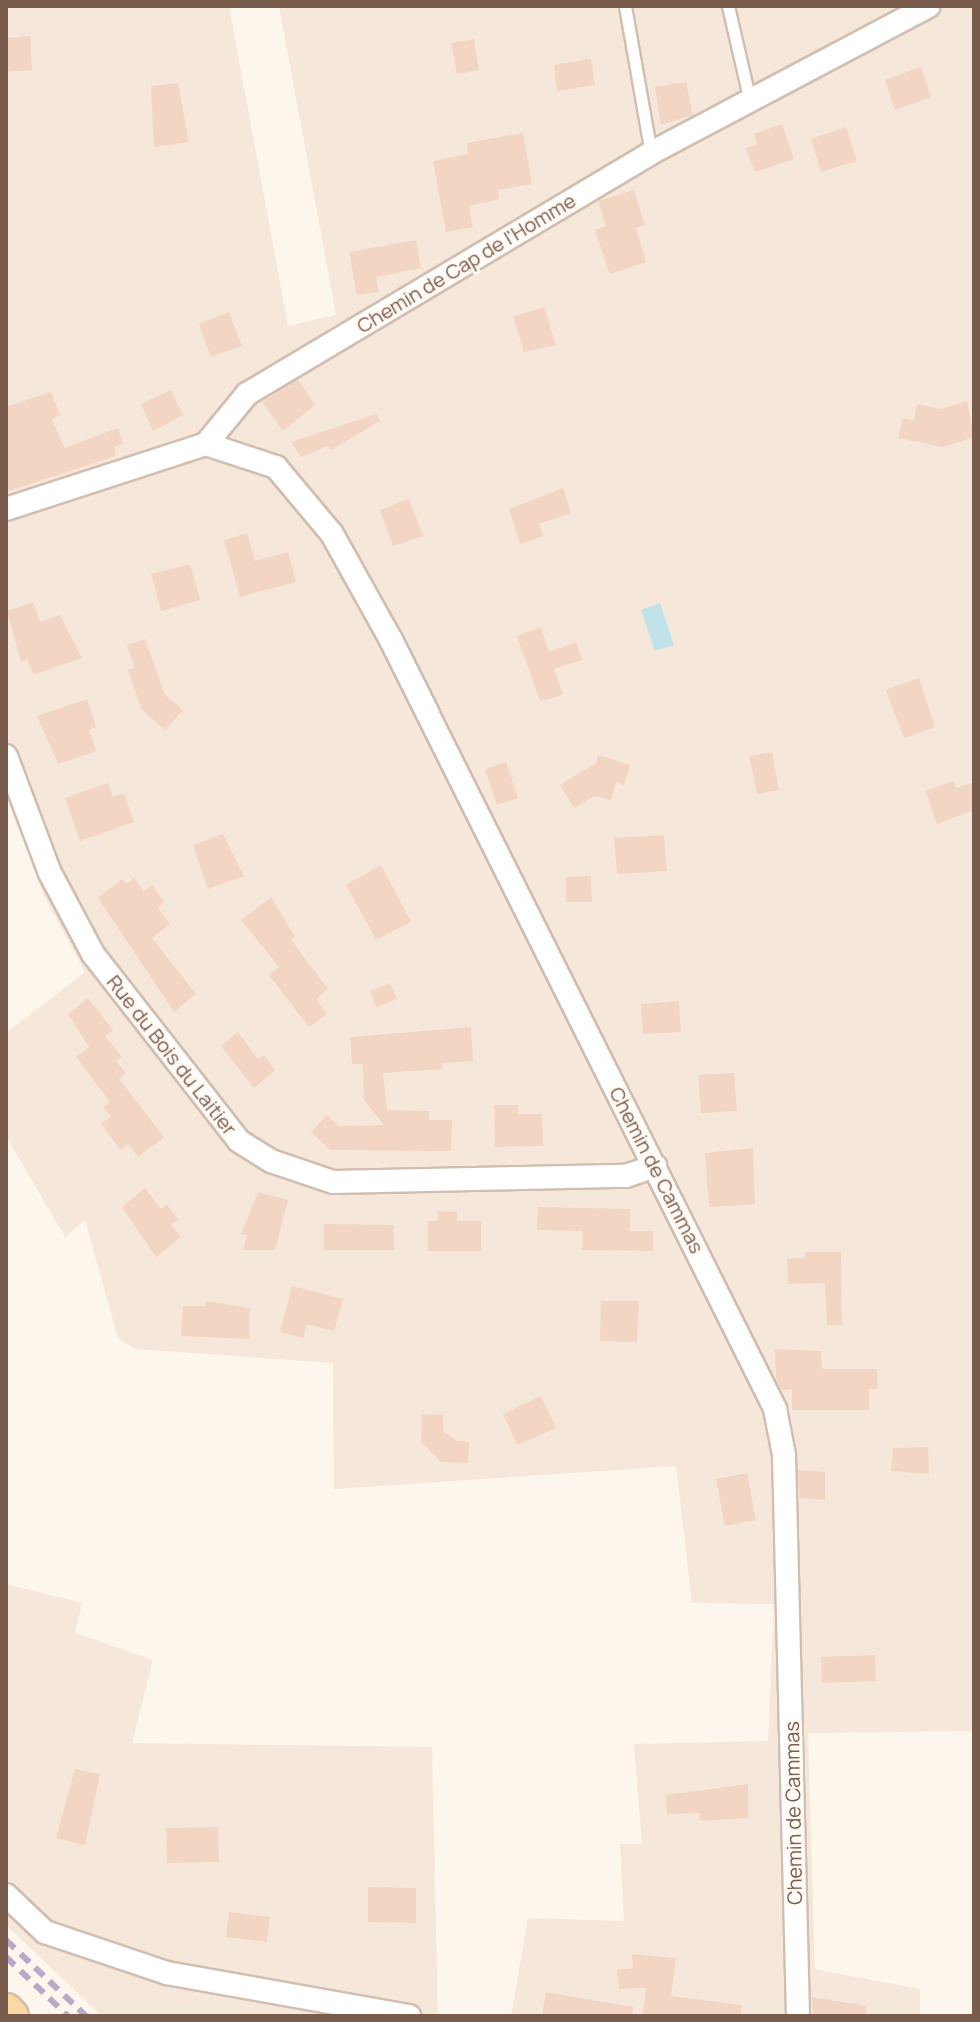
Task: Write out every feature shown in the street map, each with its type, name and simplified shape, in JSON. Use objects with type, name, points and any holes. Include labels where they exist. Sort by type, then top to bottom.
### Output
[{"type":"main road","points":[[6,2011],[11,2016]]},
{"type":"street","name":"Chemin de Cap de l'Homme","points":[[206,444],[247,394],[651,153],[929,6]]},
{"type":"street","points":[[6,509],[206,444]]},
{"type":"street","name":"Chemin de Cammas","points":[[206,444],[276,467],[332,534],[655,1166],[775,1409],[784,1455],[798,2016]]},
{"type":"street","name":"Rue du Bois du Laitier","points":[[6,756],[50,873],[93,954],[239,1141],[271,1161],[333,1182],[626,1176],[655,1166]]},
{"type":"street","points":[[6,1895],[45,1932],[167,1973],[409,2016]]},
{"type":"lane","points":[[625,6],[651,153]]},
{"type":"lane","points":[[728,6],[750,101]]},
{"type":"shaded area","points":[[6,6],[229,6],[288,326],[336,315],[279,6],[974,6],[974,1731],[808,1733],[815,1969],[920,1989],[920,2016],[511,2016],[528,1918],[624,1921],[620,1844],[642,1844],[634,1744],[768,1741],[774,1604],[692,1603],[676,1466],[334,1489],[333,1363],[135,1349],[118,1338],[85,1220],[65,1237],[6,1136],[6,1033],[85,972],[44,896],[6,790]]},
{"type":"shaded area","points":[[6,1584],[82,1603],[75,1633],[153,1660],[132,1743],[432,1747],[438,2016],[102,2016],[6,1925]]},
{"type":"water","points":[[660,603],[674,645],[655,651],[641,610]]},
{"type":"building","points":[[30,36],[32,70],[6,72],[6,38]]},
{"type":"building","points":[[474,39],[479,70],[457,74],[451,43]]},
{"type":"building","points":[[591,59],[595,85],[557,91],[554,65]]},
{"type":"building","points":[[921,67],[931,97],[895,110],[885,80]]},
{"type":"building","points":[[686,82],[693,115],[661,125],[655,87]]},
{"type":"building","points":[[178,83],[189,142],[154,147],[151,86]]},
{"type":"building","points":[[782,124],[794,159],[755,172],[746,148],[757,144],[754,134]]},
{"type":"building","points":[[846,127],[857,161],[821,172],[811,139]]},
{"type":"building","points":[[523,133],[532,184],[498,190],[499,199],[469,206],[473,227],[446,232],[433,161],[468,154],[467,143]]},
{"type":"building","points":[[634,190],[645,225],[636,228],[646,262],[610,274],[595,230],[606,226],[598,201]]},
{"type":"building","points":[[416,240],[421,268],[376,277],[379,292],[357,295],[349,252]]},
{"type":"building","points":[[544,307],[556,345],[524,352],[513,317]]},
{"type":"building","points":[[229,312],[242,346],[211,357],[199,324]]},
{"type":"building","points":[[298,380],[315,405],[283,431],[262,402]]},
{"type":"building","points":[[171,390],[183,415],[153,431],[141,404]]},
{"type":"building","points":[[51,392],[60,415],[52,419],[64,448],[118,428],[123,444],[114,447],[116,456],[6,492],[6,407]]},
{"type":"building","points":[[967,401],[974,437],[943,447],[898,438],[903,418],[914,421],[917,404],[941,409]]},
{"type":"building","points":[[377,414],[380,421],[331,450],[328,446],[301,457],[291,442]]},
{"type":"building","points":[[563,488],[571,513],[539,524],[543,536],[520,544],[509,509]]},
{"type":"building","points":[[409,499],[423,536],[393,546],[380,510]]},
{"type":"building","points":[[247,533],[255,561],[288,552],[296,582],[240,597],[224,540]]},
{"type":"building","points":[[190,564],[200,600],[161,611],[151,574]]},
{"type":"building","points":[[33,602],[40,622],[60,615],[82,658],[33,675],[28,660],[21,662],[7,611]]},
{"type":"building","points":[[541,627],[549,652],[576,642],[582,660],[554,669],[563,695],[540,701],[517,636]]},
{"type":"building","points":[[145,639],[165,695],[183,710],[165,730],[142,710],[128,670],[135,668],[127,645]]},
{"type":"building","points":[[919,678],[935,727],[904,738],[886,690]]},
{"type":"building","points":[[87,699],[96,727],[89,730],[96,751],[58,764],[37,716]]},
{"type":"building","points":[[772,752],[779,790],[757,794],[749,756]]},
{"type":"building","points":[[598,755],[630,765],[624,785],[616,782],[611,800],[595,796],[574,808],[560,785],[596,763]]},
{"type":"building","points":[[506,762],[518,798],[497,805],[485,769]]},
{"type":"building","points":[[953,781],[956,788],[974,782],[974,810],[937,824],[926,791]]},
{"type":"building","points":[[108,783],[113,797],[124,793],[134,822],[80,841],[65,798]]},
{"type":"building","points":[[223,834],[244,876],[208,889],[193,845]]},
{"type":"building","points":[[664,835],[667,871],[617,874],[614,838]]},
{"type":"building","points":[[381,865],[411,922],[376,940],[346,885]]},
{"type":"building","points":[[591,876],[592,902],[566,902],[566,877]]},
{"type":"building","points":[[134,878],[144,891],[152,885],[164,902],[158,908],[170,924],[152,938],[196,994],[174,1012],[98,898],[122,879],[126,884]]},
{"type":"building","points":[[271,897],[295,937],[291,940],[328,989],[316,999],[327,1014],[309,1027],[269,975],[279,967],[241,920]]},
{"type":"building","points":[[390,983],[397,999],[376,1007],[370,991]]},
{"type":"building","points":[[88,998],[113,1030],[105,1036],[122,1057],[116,1061],[126,1073],[119,1079],[164,1137],[138,1157],[128,1144],[121,1150],[101,1124],[111,1116],[103,1107],[110,1102],[76,1057],[89,1047],[68,1014]]},
{"type":"building","points":[[679,1001],[681,1032],[643,1034],[641,1004]]},
{"type":"building","points":[[471,1027],[473,1061],[443,1063],[442,1069],[383,1073],[387,1110],[429,1111],[429,1120],[452,1120],[451,1151],[330,1150],[311,1132],[327,1115],[339,1126],[384,1125],[364,1100],[363,1064],[352,1064],[350,1037]]},
{"type":"building","points":[[238,1032],[258,1059],[264,1055],[275,1070],[254,1088],[221,1046]]},
{"type":"building","points":[[734,1073],[737,1111],[701,1113],[698,1075]]},
{"type":"building","points":[[494,1105],[518,1105],[518,1114],[542,1114],[543,1146],[495,1147]]},
{"type":"building","points":[[753,1148],[755,1204],[709,1207],[705,1153]]},
{"type":"building","points":[[145,1188],[161,1209],[167,1204],[178,1219],[171,1225],[181,1237],[156,1257],[122,1207]]},
{"type":"building","points":[[258,1192],[288,1200],[275,1250],[243,1250],[247,1235],[241,1234]]},
{"type":"building","points":[[538,1207],[630,1209],[630,1231],[653,1231],[653,1251],[582,1250],[583,1231],[537,1230]]},
{"type":"building","points":[[438,1211],[457,1212],[457,1221],[481,1221],[481,1251],[428,1251],[428,1221],[438,1221]]},
{"type":"building","points":[[324,1224],[394,1225],[394,1250],[324,1250]]},
{"type":"building","points":[[805,1252],[841,1252],[842,1325],[827,1325],[825,1283],[788,1284],[787,1259],[805,1258]]},
{"type":"building","points":[[292,1286],[343,1299],[334,1331],[307,1324],[303,1338],[280,1332]]},
{"type":"building","points":[[206,1301],[250,1308],[249,1339],[181,1336],[183,1306],[206,1306]]},
{"type":"building","points":[[601,1301],[639,1301],[637,1342],[600,1341]]},
{"type":"building","points":[[775,1349],[821,1351],[822,1369],[877,1369],[878,1389],[869,1389],[869,1410],[792,1410],[792,1389],[782,1390],[776,1379]]},
{"type":"building","points":[[541,1396],[556,1428],[517,1445],[503,1414]]},
{"type":"building","points":[[422,1414],[443,1415],[443,1431],[457,1441],[469,1442],[468,1463],[441,1462],[421,1442]]},
{"type":"building","points":[[928,1447],[929,1474],[891,1471],[893,1448]]},
{"type":"building","points":[[798,1470],[825,1472],[825,1500],[799,1498]]},
{"type":"building","points":[[747,1473],[756,1520],[725,1526],[716,1479]]},
{"type":"building","points":[[875,1655],[876,1681],[822,1683],[821,1657]]},
{"type":"building","points":[[75,1769],[100,1774],[85,1845],[56,1838]]},
{"type":"building","points":[[748,1784],[748,1818],[700,1821],[699,1813],[667,1814],[666,1795]]},
{"type":"building","points":[[218,1827],[219,1862],[167,1863],[166,1828]]},
{"type":"building","points":[[368,1887],[416,1888],[416,1923],[368,1922]]},
{"type":"building","points":[[229,1912],[270,1917],[267,1942],[226,1937]]},
{"type":"building","points":[[632,1954],[676,1958],[671,1996],[742,2005],[741,2016],[643,2016],[646,1988],[619,1989],[617,1970],[633,1968]]},
{"type":"building","points":[[546,1992],[633,2007],[632,2016],[542,2016]]},
{"type":"building","points":[[812,1997],[866,2006],[866,2016],[813,2016]]},
{"type":"railway","points":[[6,1940],[86,2016]]},
{"type":"railway","points":[[6,1957],[68,2016]]}]
